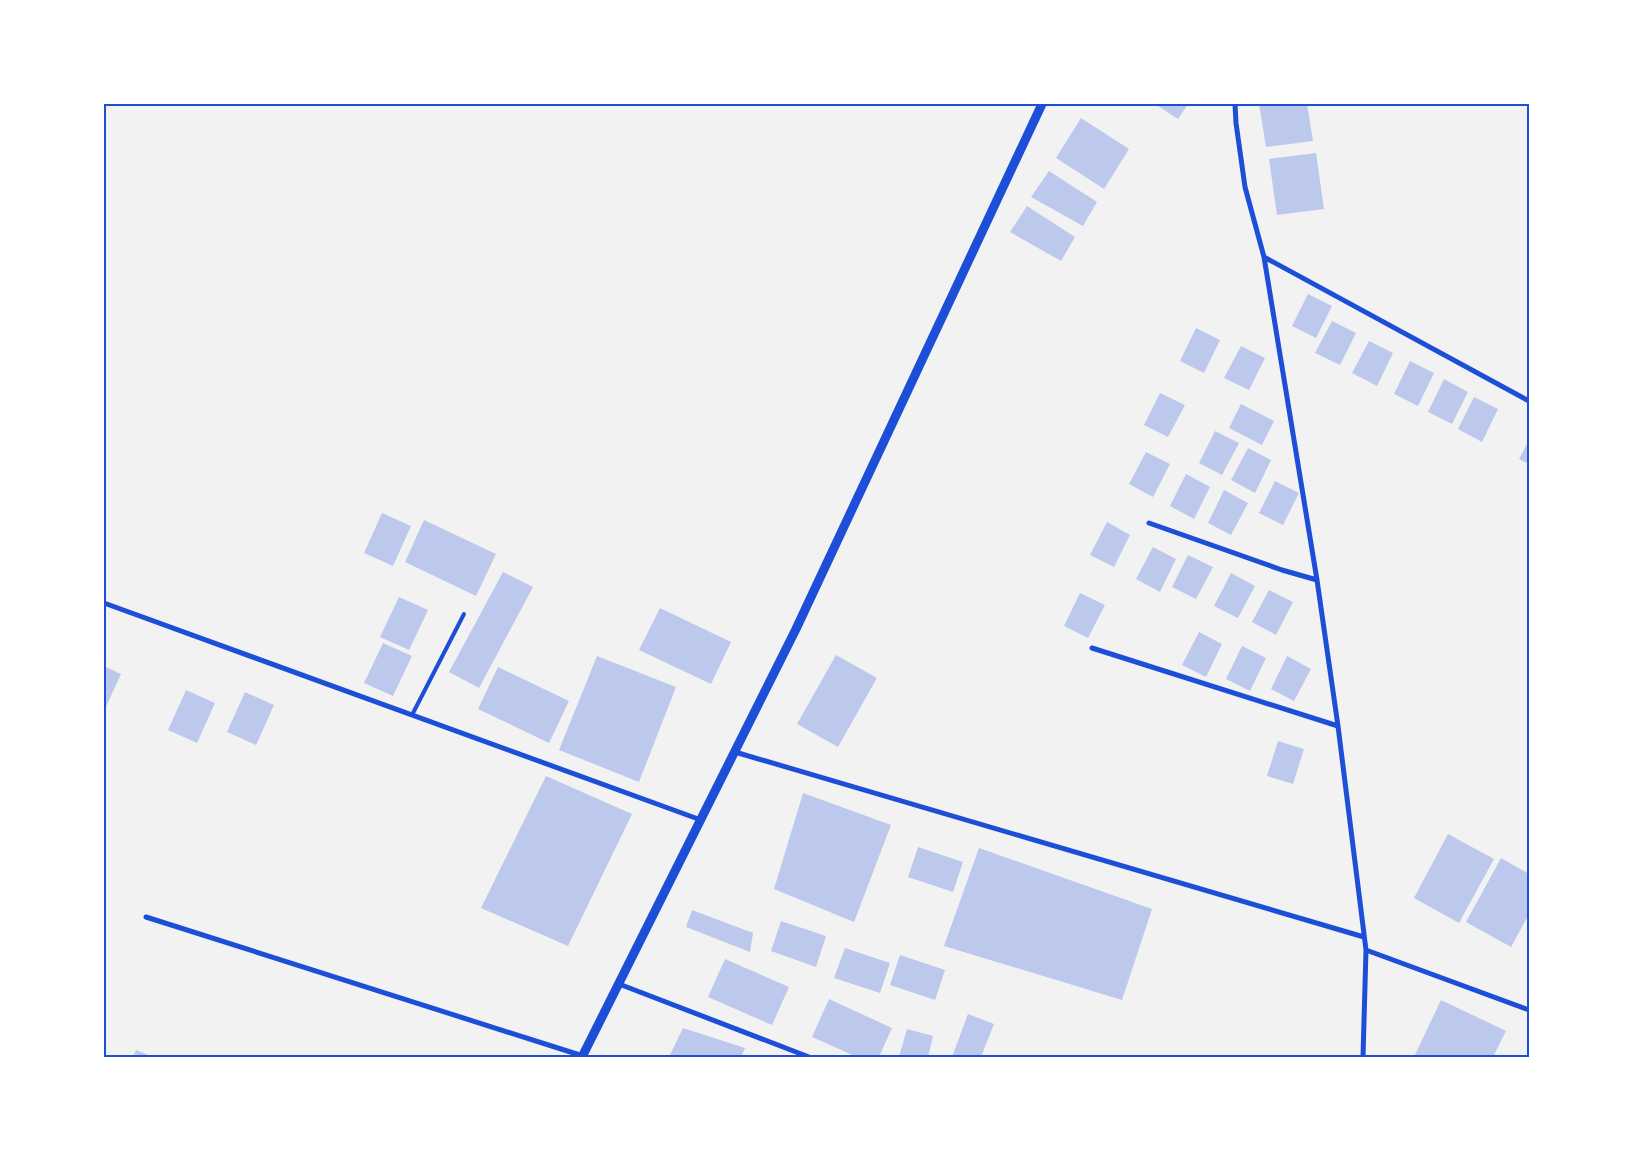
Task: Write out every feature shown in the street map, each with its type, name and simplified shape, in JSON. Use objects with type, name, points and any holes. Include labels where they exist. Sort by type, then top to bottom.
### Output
[{"type":"street","points":[[146,917],[583,1056],[796,629],[1042,104]]},
{"type":"street","points":[[1234,104],[1244,187],[1264,257],[1317,580],[1338,726],[1366,950],[1363,1057]]},
{"type":"street","points":[[1264,257],[1529,401]]},
{"type":"street","points":[[1149,523],[1282,570],[1317,580]]},
{"type":"street","points":[[104,602],[701,820]]},
{"type":"street","points":[[1092,648],[1338,726]]},
{"type":"street","points":[[734,752],[1364,937]]},
{"type":"street","points":[[1366,950],[1529,1010]]},
{"type":"street","points":[[619,984],[809,1057]]},
{"type":"lane","points":[[412,715],[464,614]]},
{"type":"building","points":[[1155,104],[1188,104],[1178,119]]},
{"type":"building","points":[[1259,104],[1307,104],[1313,141],[1266,147]]},
{"type":"building","points":[[1081,118],[1129,149],[1104,189],[1056,158]]},
{"type":"building","points":[[1316,153],[1324,209],[1277,215],[1269,159]]},
{"type":"building","points":[[1049,171],[1097,202],[1083,226],[1031,197]]},
{"type":"building","points":[[1027,206],[1075,237],[1061,261],[1010,232]]},
{"type":"building","points":[[1308,294],[1332,306],[1316,338],[1292,326]]},
{"type":"building","points":[[1332,321],[1356,333],[1340,365],[1315,353]]},
{"type":"building","points":[[1196,328],[1220,340],[1204,373],[1180,361]]},
{"type":"building","points":[[1369,341],[1393,353],[1377,386],[1352,373]]},
{"type":"building","points":[[1241,346],[1265,358],[1249,390],[1224,378]]},
{"type":"building","points":[[1410,361],[1434,373],[1418,406],[1394,394]]},
{"type":"building","points":[[1444,379],[1468,392],[1452,424],[1428,412]]},
{"type":"building","points":[[1160,393],[1185,405],[1168,437],[1144,425]]},
{"type":"building","points":[[1474,397],[1498,409],[1482,442],[1458,429]]},
{"type":"building","points":[[1241,404],[1274,421],[1262,445],[1229,428]]},
{"type":"building","points":[[1215,431],[1239,443],[1222,475],[1199,463]]},
{"type":"building","points":[[1529,440],[1529,464],[1519,459]]},
{"type":"building","points":[[1248,448],[1271,460],[1255,493],[1231,480]]},
{"type":"building","points":[[1146,452],[1170,464],[1153,497],[1129,484]]},
{"type":"building","points":[[1186,474],[1210,487],[1194,519],[1170,506]]},
{"type":"building","points":[[1275,481],[1299,493],[1283,525],[1259,513]]},
{"type":"building","points":[[1224,490],[1248,503],[1231,535],[1208,523]]},
{"type":"building","points":[[382,513],[411,526],[393,566],[364,553]]},
{"type":"building","points":[[424,520],[496,554],[476,596],[405,562]]},
{"type":"building","points":[[1107,522],[1130,535],[1114,567],[1090,555]]},
{"type":"building","points":[[1153,547],[1176,559],[1160,592],[1136,579]]},
{"type":"building","points":[[1188,555],[1213,567],[1196,599],[1172,587]]},
{"type":"building","points":[[503,572],[533,587],[479,688],[449,672]]},
{"type":"building","points":[[1231,573],[1255,586],[1238,618],[1214,606]]},
{"type":"building","points":[[1269,590],[1293,602],[1276,635],[1252,622]]},
{"type":"building","points":[[1080,593],[1105,605],[1088,638],[1064,626]]},
{"type":"building","points":[[399,597],[428,610],[409,650],[380,637]]},
{"type":"building","points":[[660,608],[731,642],[711,684],[639,650]]},
{"type":"building","points":[[1199,632],[1222,644],[1206,677],[1182,665]]},
{"type":"building","points":[[383,643],[412,656],[393,696],[364,683]]},
{"type":"building","points":[[1242,646],[1266,658],[1250,691],[1226,679]]},
{"type":"building","points":[[836,655],[877,678],[838,747],[797,724]]},
{"type":"building","points":[[597,656],[676,687],[639,782],[559,750]]},
{"type":"building","points":[[1287,656],[1311,669],[1294,701],[1271,689]]},
{"type":"building","points":[[104,666],[121,674],[104,711]]},
{"type":"building","points":[[498,667],[569,701],[549,743],[478,709]]},
{"type":"building","points":[[186,690],[215,703],[197,743],[168,730]]},
{"type":"building","points":[[245,692],[274,705],[256,745],[227,732]]},
{"type":"building","points":[[1278,741],[1304,749],[1293,784],[1267,776]]},
{"type":"building","points":[[546,776],[632,814],[568,946],[481,908]]},
{"type":"building","points":[[803,793],[891,825],[854,922],[774,889]]},
{"type":"building","points":[[1448,834],[1494,859],[1459,923],[1414,898]]},
{"type":"building","points":[[918,847],[963,862],[953,892],[908,877]]},
{"type":"building","points":[[979,848],[1152,909],[1122,1000],[944,946]]},
{"type":"building","points":[[1501,858],[1529,874],[1529,914],[1511,947],[1466,922]]},
{"type":"building","points":[[692,910],[753,933],[750,952],[686,927]]},
{"type":"building","points":[[781,921],[826,936],[816,967],[771,951]]},
{"type":"building","points":[[845,948],[890,963],[880,993],[834,978]]},
{"type":"building","points":[[900,955],[945,970],[935,1000],[890,985]]},
{"type":"building","points":[[725,959],[789,987],[772,1025],[708,997]]},
{"type":"building","points":[[829,999],[892,1028],[879,1057],[857,1057],[812,1037]]},
{"type":"building","points":[[1441,1000],[1506,1031],[1493,1057],[1414,1057]]},
{"type":"building","points":[[968,1014],[994,1024],[981,1057],[952,1057]]},
{"type":"building","points":[[683,1028],[745,1048],[741,1057],[669,1057]]},
{"type":"building","points":[[907,1029],[933,1036],[928,1057],[899,1057]]},
{"type":"building","points":[[136,1050],[153,1057],[133,1057]]}]
